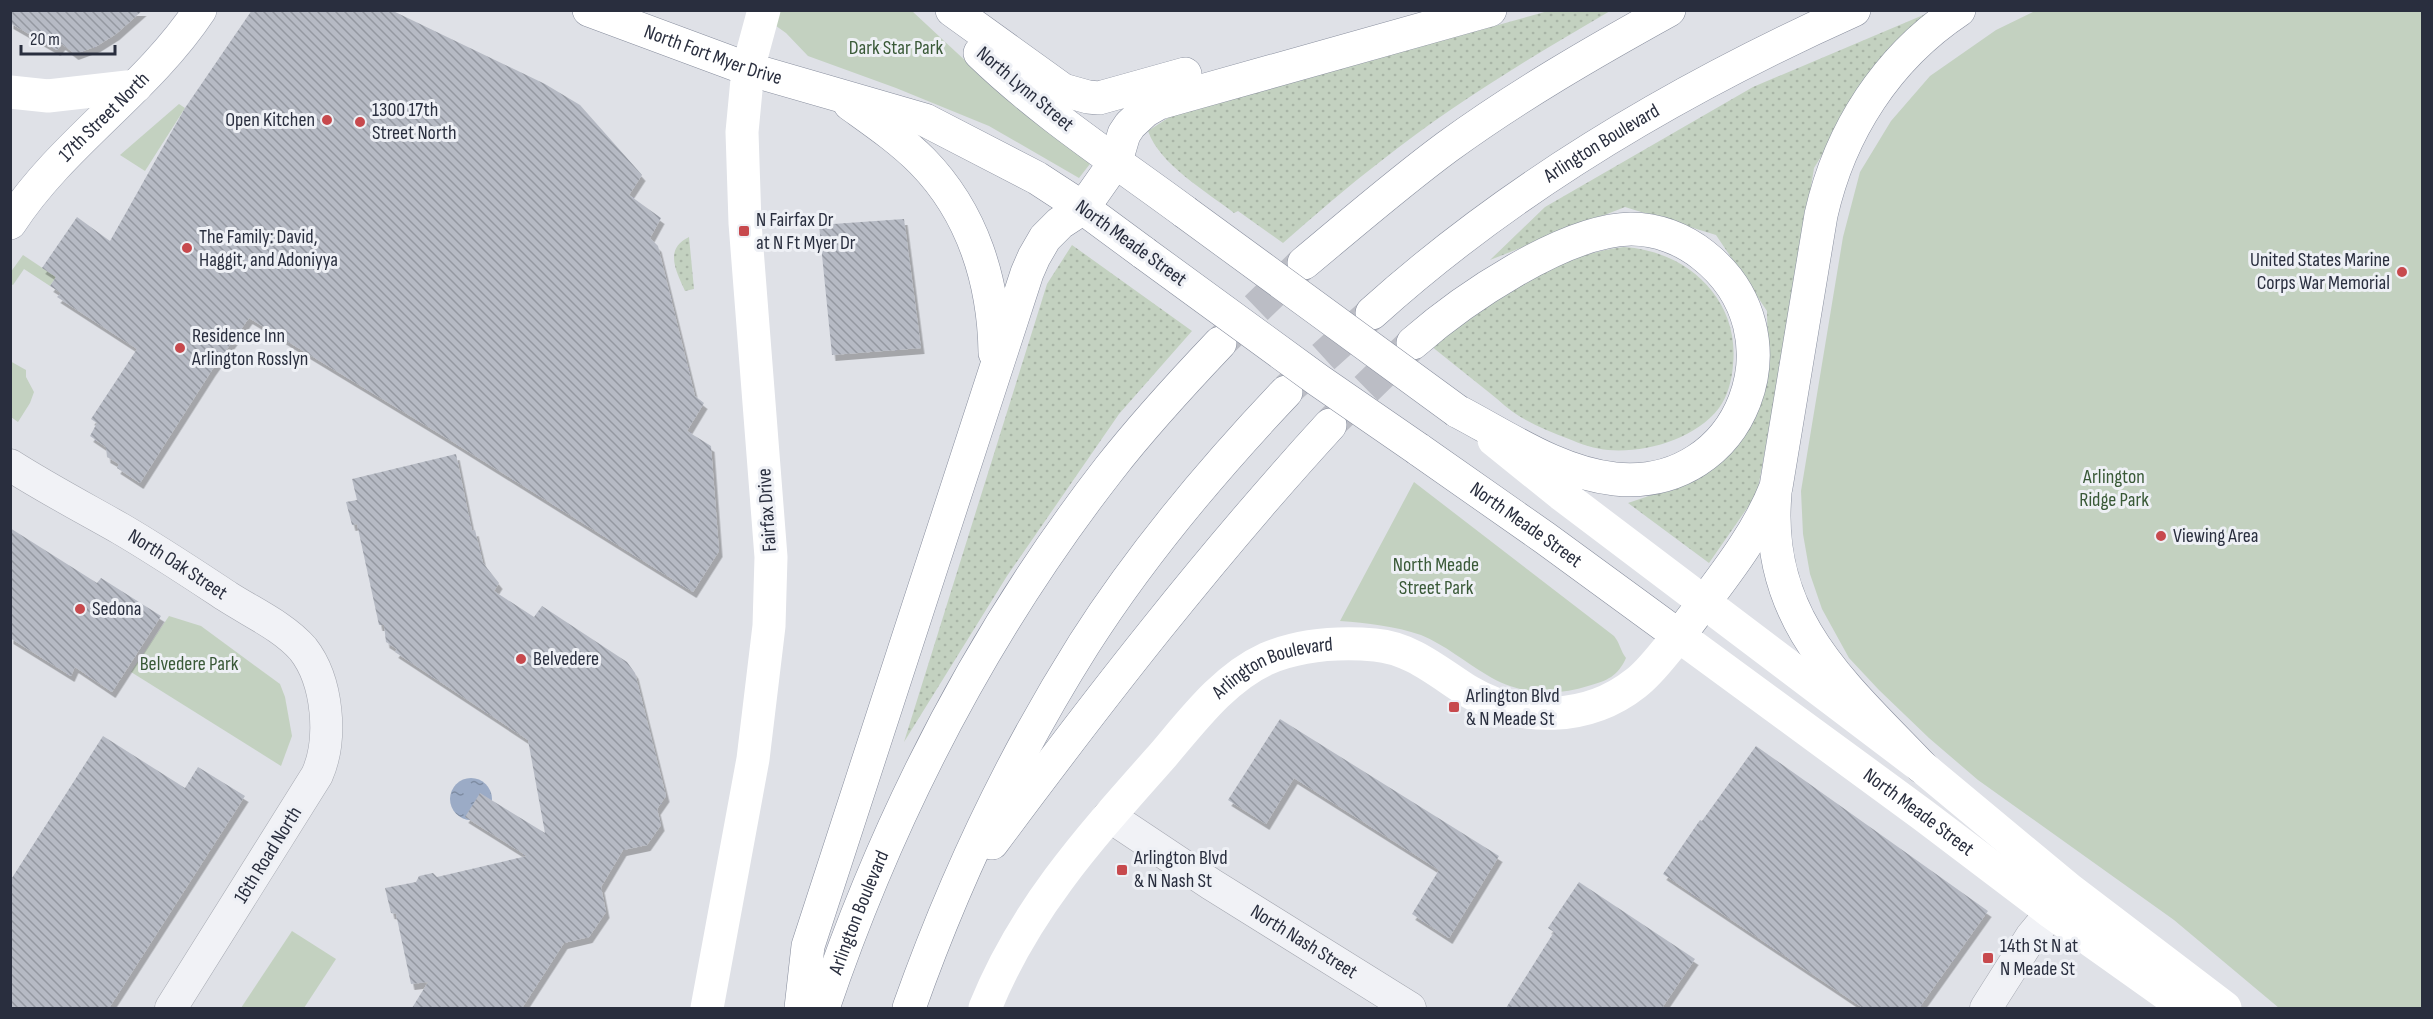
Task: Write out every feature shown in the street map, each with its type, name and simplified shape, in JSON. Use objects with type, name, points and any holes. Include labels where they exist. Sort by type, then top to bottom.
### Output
[{"type":"main road","name":"17th Street North","points":[[10,223],[41,182],[178,42],[200,10]]},
{"type":"main road","name":"North Fort Myer Drive","points":[[589,10],[748,69],[838,95]]},
{"type":"main road","name":"Fairfax Drive","points":[[707,1008],[753,759],[768,643],[771,557],[743,179],[742,132],[748,69],[764,10]]},
{"type":"main road","name":"North Lynn Street","points":[[940,10],[1002,75],[1116,161]]},
{"type":"main road","points":[[952,10],[1063,90],[1088,97],[1099,98],[1253,56],[1349,49]]},
{"type":"main road","points":[[801,1008],[808,946],[1034,257],[1052,231],[1083,208],[1116,161],[1124,134],[1130,125],[1145,111],[1159,103],[1490,10]]},
{"type":"main road","points":[[1304,262],[1403,180],[1449,146],[1547,81],[1669,10]]},
{"type":"main road","name":"Arlington Boulevard","points":[[1372,313],[1447,249],[1496,212],[1593,147],[1750,60],[1854,10]]},
{"type":"main road","points":[[1922,767],[1838,678],[1804,632],[1792,606],[1778,558],[1775,526],[1776,486],[1821,215],[1833,172],[1860,114],[1890,71],[1928,33],[1959,10]]},
{"type":"main road","points":[[10,92],[48,96],[136,86]]},
{"type":"main road","points":[[838,95],[890,133],[924,163],[965,220],[982,260],[988,283],[995,338],[995,376]]},
{"type":"main road","name":"North Meade Street","points":[[838,95],[925,120],[1018,167],[1083,208],[1318,380],[1545,538],[1923,815],[2225,1008]]},
{"type":"main road","name":"North Meade Street","points":[[1116,161],[1457,411],[1560,494],[1922,767],[2060,901],[2186,1008]]},
{"type":"main road","points":[[1413,343],[1459,305],[1519,269],[1581,240],[1620,230],[1653,231],[1676,239],[1696,250],[1725,276],[1740,299],[1749,320],[1754,358],[1752,381],[1745,403],[1734,423],[1703,456],[1682,469],[1660,476],[1614,479],[1590,474],[1554,462],[1457,411]]},
{"type":"main road","name":"Arlington Boulevard","points":[[823,1008],[850,930],[890,833],[919,771],[976,667],[1080,507],[1147,423],[1220,343]]},
{"type":"main road","points":[[909,1008],[951,898],[1024,746],[1085,642],[1174,520],[1230,452],[1286,392]]},
{"type":"main road","points":[[951,898],[1133,656],[1212,560],[1330,425]]},
{"type":"main road","name":"Arlington Boulevard","points":[[985,1008],[1014,947],[1041,900],[1109,816],[1199,714],[1230,683],[1265,660],[1285,653],[1322,646],[1375,645],[1392,648],[1421,660],[1467,690],[1500,706],[1522,712],[1551,714],[1582,710],[1620,694],[1641,679],[1679,636],[1755,529],[1768,508],[1776,486]]},
{"type":"street","name":"North Oak Street","points":[[10,465],[148,546],[286,635],[306,655],[321,690]]},
{"type":"street","name":"16th Road North","points":[[171,1008],[317,775],[323,760],[327,729],[321,690]]},
{"type":"street","name":"North Nash Street","points":[[1109,816],[1211,884],[1410,1008]]},
{"type":"street","points":[[1986,1008],[2031,937],[2060,901]]},
{"type":"green space","name":"Dark Star Park","points":[[755,11],[912,11],[1000,93],[1093,160],[1079,178],[989,126],[896,88],[808,56],[786,33]]},
{"type":"green space","points":[[1548,11],[1610,11],[1522,64],[1436,120],[1356,181],[1283,243],[1238,211],[1234,213],[1185,176],[1163,155],[1148,131],[1171,116]]},
{"type":"green space","name":"Arlington Ridge Park","points":[[2035,11],[2422,11],[2422,1008],[2279,1008],[2174,920],[1978,780],[1929,738],[1849,658],[1822,609],[1810,574],[1803,534],[1801,491],[1843,237],[1860,172],[1891,121],[1930,76],[1996,30]]},
{"type":"green space","points":[[1928,13],[1877,66],[1814,168],[1757,494],[1709,563],[1628,503],[1699,479],[1751,426],[1768,361],[1767,311],[1716,235],[1625,207],[1490,260],[1545,207],[1753,87]]},
{"type":"green space","points":[[179,104],[185,108],[145,171],[120,155]]},
{"type":"green space","points":[[689,237],[694,289],[685,291],[676,269],[674,255],[681,242]]},
{"type":"green space","points":[[1072,245],[1192,331],[1119,414],[1007,576],[904,742],[1047,284]]},
{"type":"green space","points":[[1624,247],[1669,258],[1688,269],[1705,283],[1718,300],[1728,319],[1733,341],[1733,365],[1727,393],[1719,408],[1709,419],[1684,436],[1654,446],[1623,450],[1603,449],[1578,443],[1515,414],[1431,346],[1498,298],[1546,271],[1597,252]]},
{"type":"green space","points":[[23,255],[56,277],[50,286],[24,269],[13,285],[11,284],[10,273]]},
{"type":"green space","points":[[10,361],[26,370],[26,377],[34,392],[18,422],[11,417]]},
{"type":"green space","name":"North Meade Street Park","points":[[1414,482],[1614,636],[1626,658],[1615,673],[1601,682],[1563,692],[1523,690],[1499,681],[1421,635],[1381,625],[1340,621]]},
{"type":"green space","name":"Belvedere Park","points":[[169,616],[201,626],[280,684],[285,697],[292,736],[281,766],[131,672]]},
{"type":"green space","points":[[292,931],[336,959],[304,1008],[241,1008]]},
{"type":"water","points":[[471,778],[486,784],[492,799],[486,814],[471,820],[456,814],[450,799],[456,784]]},
{"type":"building","points":[[10,10],[143,10],[116,34],[97,46],[75,54],[62,44],[57,50],[10,23]]},
{"type":"building","points":[[252,10],[391,10],[545,84],[580,105],[642,175],[629,195],[661,218],[650,238],[658,246],[695,396],[704,403],[687,431],[711,446],[719,551],[693,592],[249,318],[212,370],[140,483],[117,468],[119,464],[107,457],[106,447],[90,436],[97,423],[91,419],[137,349],[57,297],[61,293],[50,286],[56,277],[42,268],[77,217],[110,241],[185,108]]},
{"type":"building","points":[[904,219],[921,348],[832,355],[819,225]]},
{"type":"building","name":"Belvedere","points":[[456,454],[472,531],[475,530],[483,563],[499,583],[494,591],[534,617],[542,606],[627,662],[635,673],[666,796],[657,809],[661,825],[647,845],[623,850],[601,887],[606,912],[589,937],[564,943],[522,1008],[412,1008],[428,982],[411,984],[396,914],[391,913],[385,888],[416,882],[419,876],[433,873],[437,877],[527,856],[465,817],[480,793],[545,833],[528,740],[395,652],[397,649],[386,642],[384,625],[379,625],[357,524],[352,525],[346,502],[357,500],[352,479]]},
{"type":"building","name":"Sedona","points":[[10,528],[97,583],[101,578],[161,616],[112,692],[75,667],[71,676],[10,638]]},
{"type":"building","points":[[1280,719],[1499,856],[1449,938],[1412,914],[1439,870],[1294,778],[1266,824],[1228,800]]},
{"type":"building","points":[[103,736],[185,788],[198,767],[245,796],[109,1008],[10,1008],[10,881]]},
{"type":"building","points":[[1756,746],[1988,911],[1919,1008],[1863,1008],[1663,874],[1700,820],[1702,821]]},
{"type":"building","points":[[1579,882],[1695,959],[1662,1008],[1506,1008],[1554,932],[1548,928]]},
{"type":"tunnel","points":[[1221,342],[1302,264]]},
{"type":"tunnel","points":[[1287,390],[1371,314]]},
{"type":"tunnel","points":[[1331,423],[1412,344]]},
{"type":"place","name":"Open Kitchen","points":[[327,120]]},
{"type":"place","name":"1300 17th Street North","points":[[360,122]]},
{"type":"place","name":"N Fairfax Dr at N Ft Myer Dr","points":[[744,231]]},
{"type":"place","name":"The Family: David, Haggit, and Adoniyya","points":[[187,248]]},
{"type":"place","name":"United States Marine Corps War Memorial","points":[[2402,272]]},
{"type":"place","name":"Residence Inn Arlington Rosslyn","points":[[180,348]]},
{"type":"place","name":"Viewing Area","points":[[2161,536]]},
{"type":"place","name":"Sedona","points":[[80,609]]},
{"type":"place","name":"Belvedere","points":[[521,659]]},
{"type":"place","name":"Arlington Blvd & N Meade St","points":[[1454,707]]},
{"type":"place","name":"Arlington Blvd & N Nash St","points":[[1122,870]]},
{"type":"place","name":"14th St N at N Meade St","points":[[1988,958]]}]
